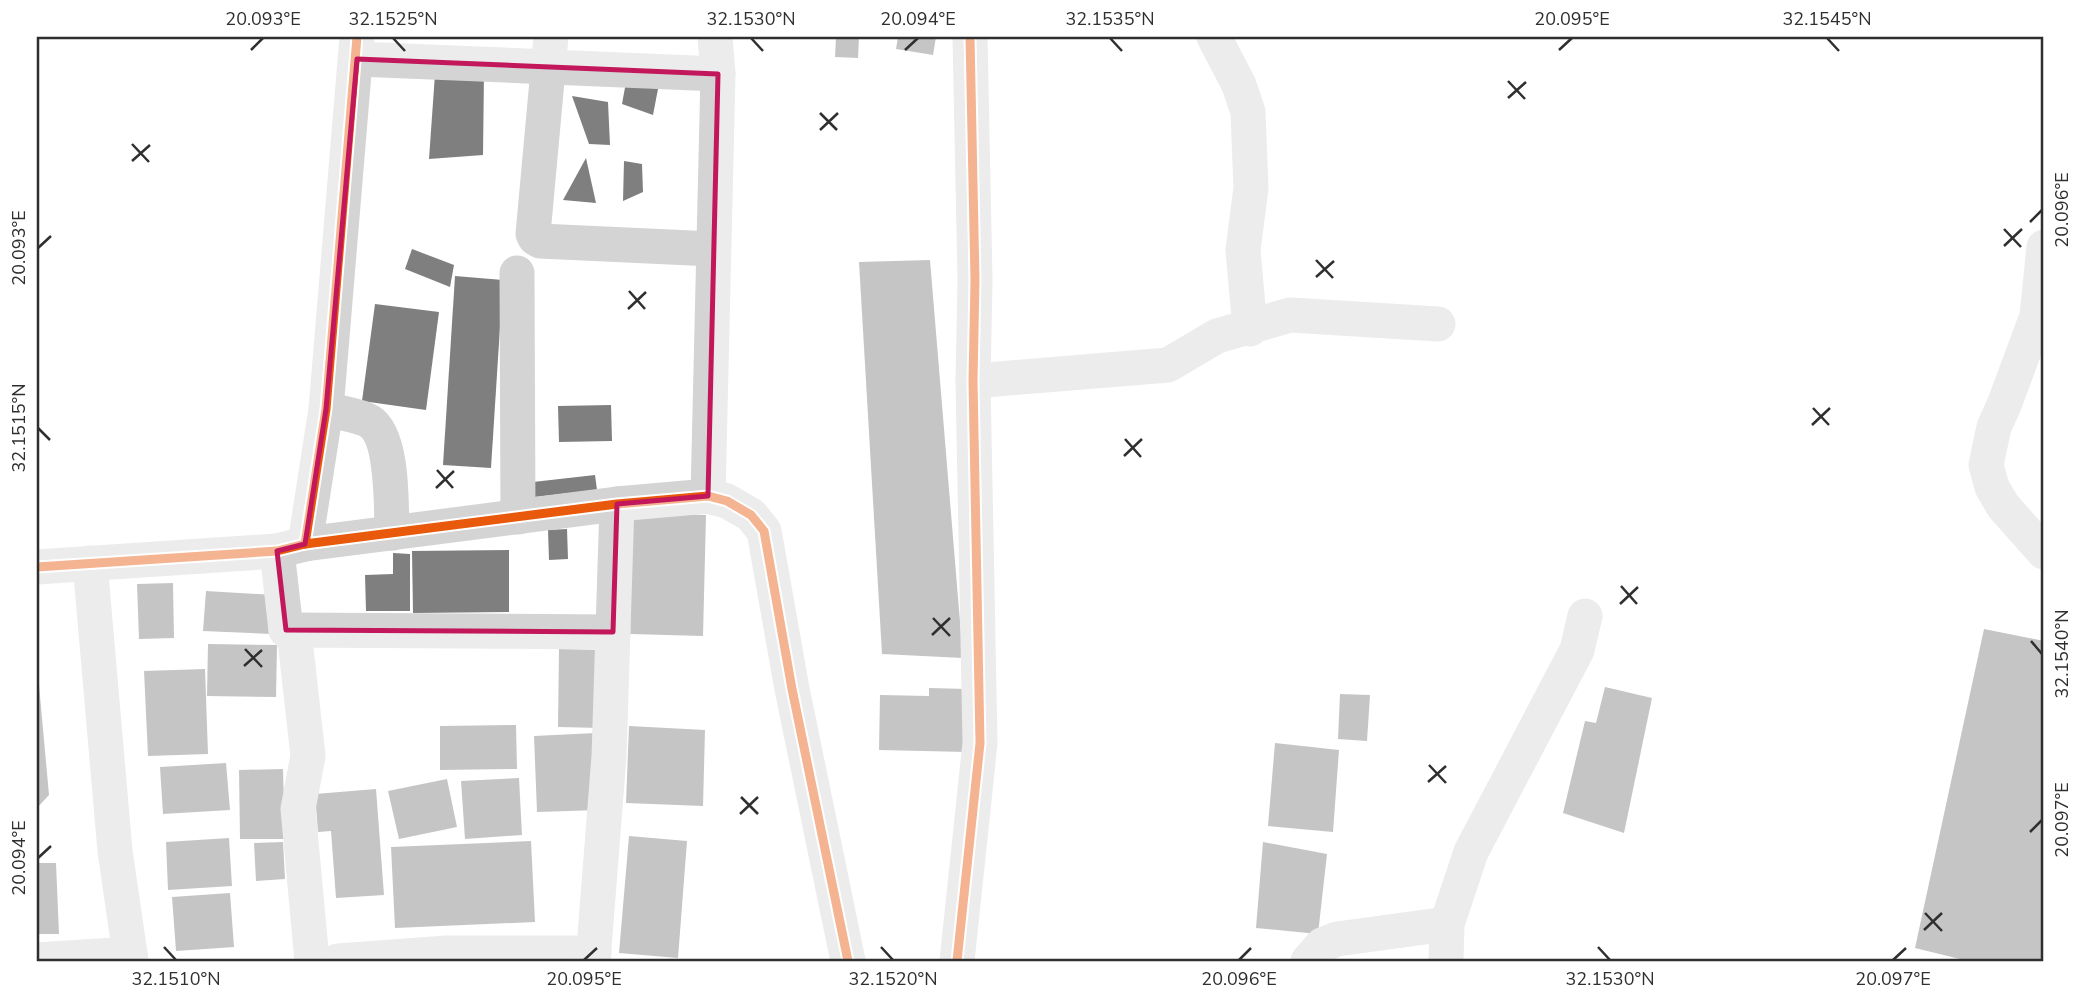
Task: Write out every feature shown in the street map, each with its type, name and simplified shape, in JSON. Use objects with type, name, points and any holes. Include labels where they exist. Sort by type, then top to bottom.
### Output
[{"type":"street","points":[[708,496],[718,74],[715,37]]},
{"type":"street","points":[[957,961],[980,743],[970,37]]},
{"type":"street","points":[[1214,37],[1239,85],[1248,112],[1251,188],[1243,250],[1251,328]]},
{"type":"street","points":[[312,961],[298,809],[308,755],[295,640],[286,630],[291,548],[326,410],[357,48],[550,52],[718,74]]},
{"type":"street","points":[[550,52],[533,234],[535,238],[540,241],[713,248]]},
{"type":"street","points":[[2044,247],[2037,316],[1994,427],[1986,465],[1992,487],[2003,506],[2044,552]]},
{"type":"street","points":[[517,273],[518,517]]},
{"type":"street","points":[[973,381],[1168,365],[1217,336],[1290,316],[1438,324]]},
{"type":"street","points":[[326,410],[368,421],[377,430],[389,458],[392,533]]},
{"type":"street","points":[[37,566],[291,548],[617,504],[708,496],[727,501],[751,515],[764,531],[792,689],[848,961]]},
{"type":"street","points":[[338,961],[447,953],[593,957],[609,756],[617,504]]},
{"type":"street","points":[[37,960],[131,958],[115,851],[90,563]]},
{"type":"street","points":[[1446,961],[1447,924],[1471,852],[1577,650],[1585,616]]},
{"type":"street","points":[[286,630],[613,632]]},
{"type":"street","points":[[1308,961],[1322,946],[1337,939],[1447,924]]},
{"type":"highlighted area","points":[[357,59],[718,74],[708,496],[617,504],[613,632],[286,630],[277,551],[305,544],[326,409]]},
{"type":"building","points":[[836,37],[859,37],[858,58],[835,57]]},
{"type":"building","points":[[898,37],[936,37],[933,55],[896,49]]},
{"type":"building","points":[[484,72],[483,155],[429,159],[435,74]]},
{"type":"building","points":[[626,82],[658,89],[653,115],[622,104]]},
{"type":"building","points":[[572,96],[608,102],[610,145],[589,144]]},
{"type":"building","points":[[586,158],[596,203],[563,200]]},
{"type":"building","points":[[624,161],[642,164],[643,192],[623,201]]},
{"type":"building","points":[[412,249],[454,265],[450,287],[405,269]]},
{"type":"building","points":[[930,260],[963,658],[882,654],[859,262]]},
{"type":"building","points":[[455,276],[503,280],[491,468],[443,465]]},
{"type":"building","points":[[375,304],[439,312],[426,410],[362,401]]},
{"type":"building","points":[[611,405],[612,441],[559,442],[558,406]]},
{"type":"building","points":[[595,475],[597,490],[535,497],[533,482]]},
{"type":"building","points":[[632,513],[706,515],[703,636],[630,634]]},
{"type":"building","points":[[567,529],[568,559],[549,560],[548,530]]},
{"type":"building","points":[[509,550],[509,612],[413,613],[412,551]]},
{"type":"building","points":[[393,553],[410,554],[410,611],[366,611],[365,575],[393,574]]},
{"type":"building","points":[[173,583],[174,638],[139,639],[137,584]]},
{"type":"building","points":[[206,591],[273,595],[271,634],[203,631]]},
{"type":"building","points":[[1984,629],[2044,641],[2044,961],[1968,961],[1915,948]]},
{"type":"building","points":[[208,644],[277,645],[276,697],[207,696]]},
{"type":"building","points":[[559,649],[602,650],[601,728],[558,727]]},
{"type":"building","points":[[205,669],[208,754],[148,756],[144,671]]},
{"type":"building","points":[[37,685],[49,795],[37,808]]},
{"type":"building","points":[[1605,687],[1652,698],[1624,833],[1563,813],[1585,721],[1596,723]]},
{"type":"building","points":[[929,688],[968,689],[967,752],[879,750],[880,695],[929,696]]},
{"type":"building","points":[[1340,694],[1370,695],[1367,741],[1338,739]]},
{"type":"building","points":[[516,725],[517,769],[440,770],[440,726]]},
{"type":"building","points":[[629,726],[705,730],[703,806],[626,803]]},
{"type":"building","points":[[596,733],[599,810],[537,812],[534,736]]},
{"type":"building","points":[[1275,743],[1339,750],[1333,832],[1268,826]]},
{"type":"building","points":[[226,763],[230,810],[163,814],[160,767]]},
{"type":"building","points":[[283,769],[285,839],[240,839],[239,770]]},
{"type":"building","points":[[519,778],[522,835],[465,839],[461,781]]},
{"type":"building","points":[[447,779],[457,827],[399,839],[388,791]]},
{"type":"building","points":[[376,789],[384,895],[336,898],[331,831],[318,832],[315,794]]},
{"type":"building","points":[[629,836],[687,841],[678,958],[619,953]]},
{"type":"building","points":[[229,838],[232,886],[168,890],[166,842]]},
{"type":"building","points":[[531,841],[535,922],[395,928],[391,847]]},
{"type":"building","points":[[283,842],[285,879],[256,881],[254,843]]},
{"type":"building","points":[[1263,842],[1327,854],[1318,934],[1256,928]]},
{"type":"building","points":[[37,863],[56,863],[59,934],[37,934]]},
{"type":"building","points":[[230,893],[234,947],[176,951],[172,897]]},
{"type":"cycle path","points":[[305,544],[326,409],[357,37]]},
{"type":"cycle path","points":[[957,961],[980,743],[970,37]]},
{"type":"cycle path","points":[[37,567],[277,551],[305,544],[617,504],[708,496],[727,501],[751,515],[764,531],[792,689],[848,961]]}]
